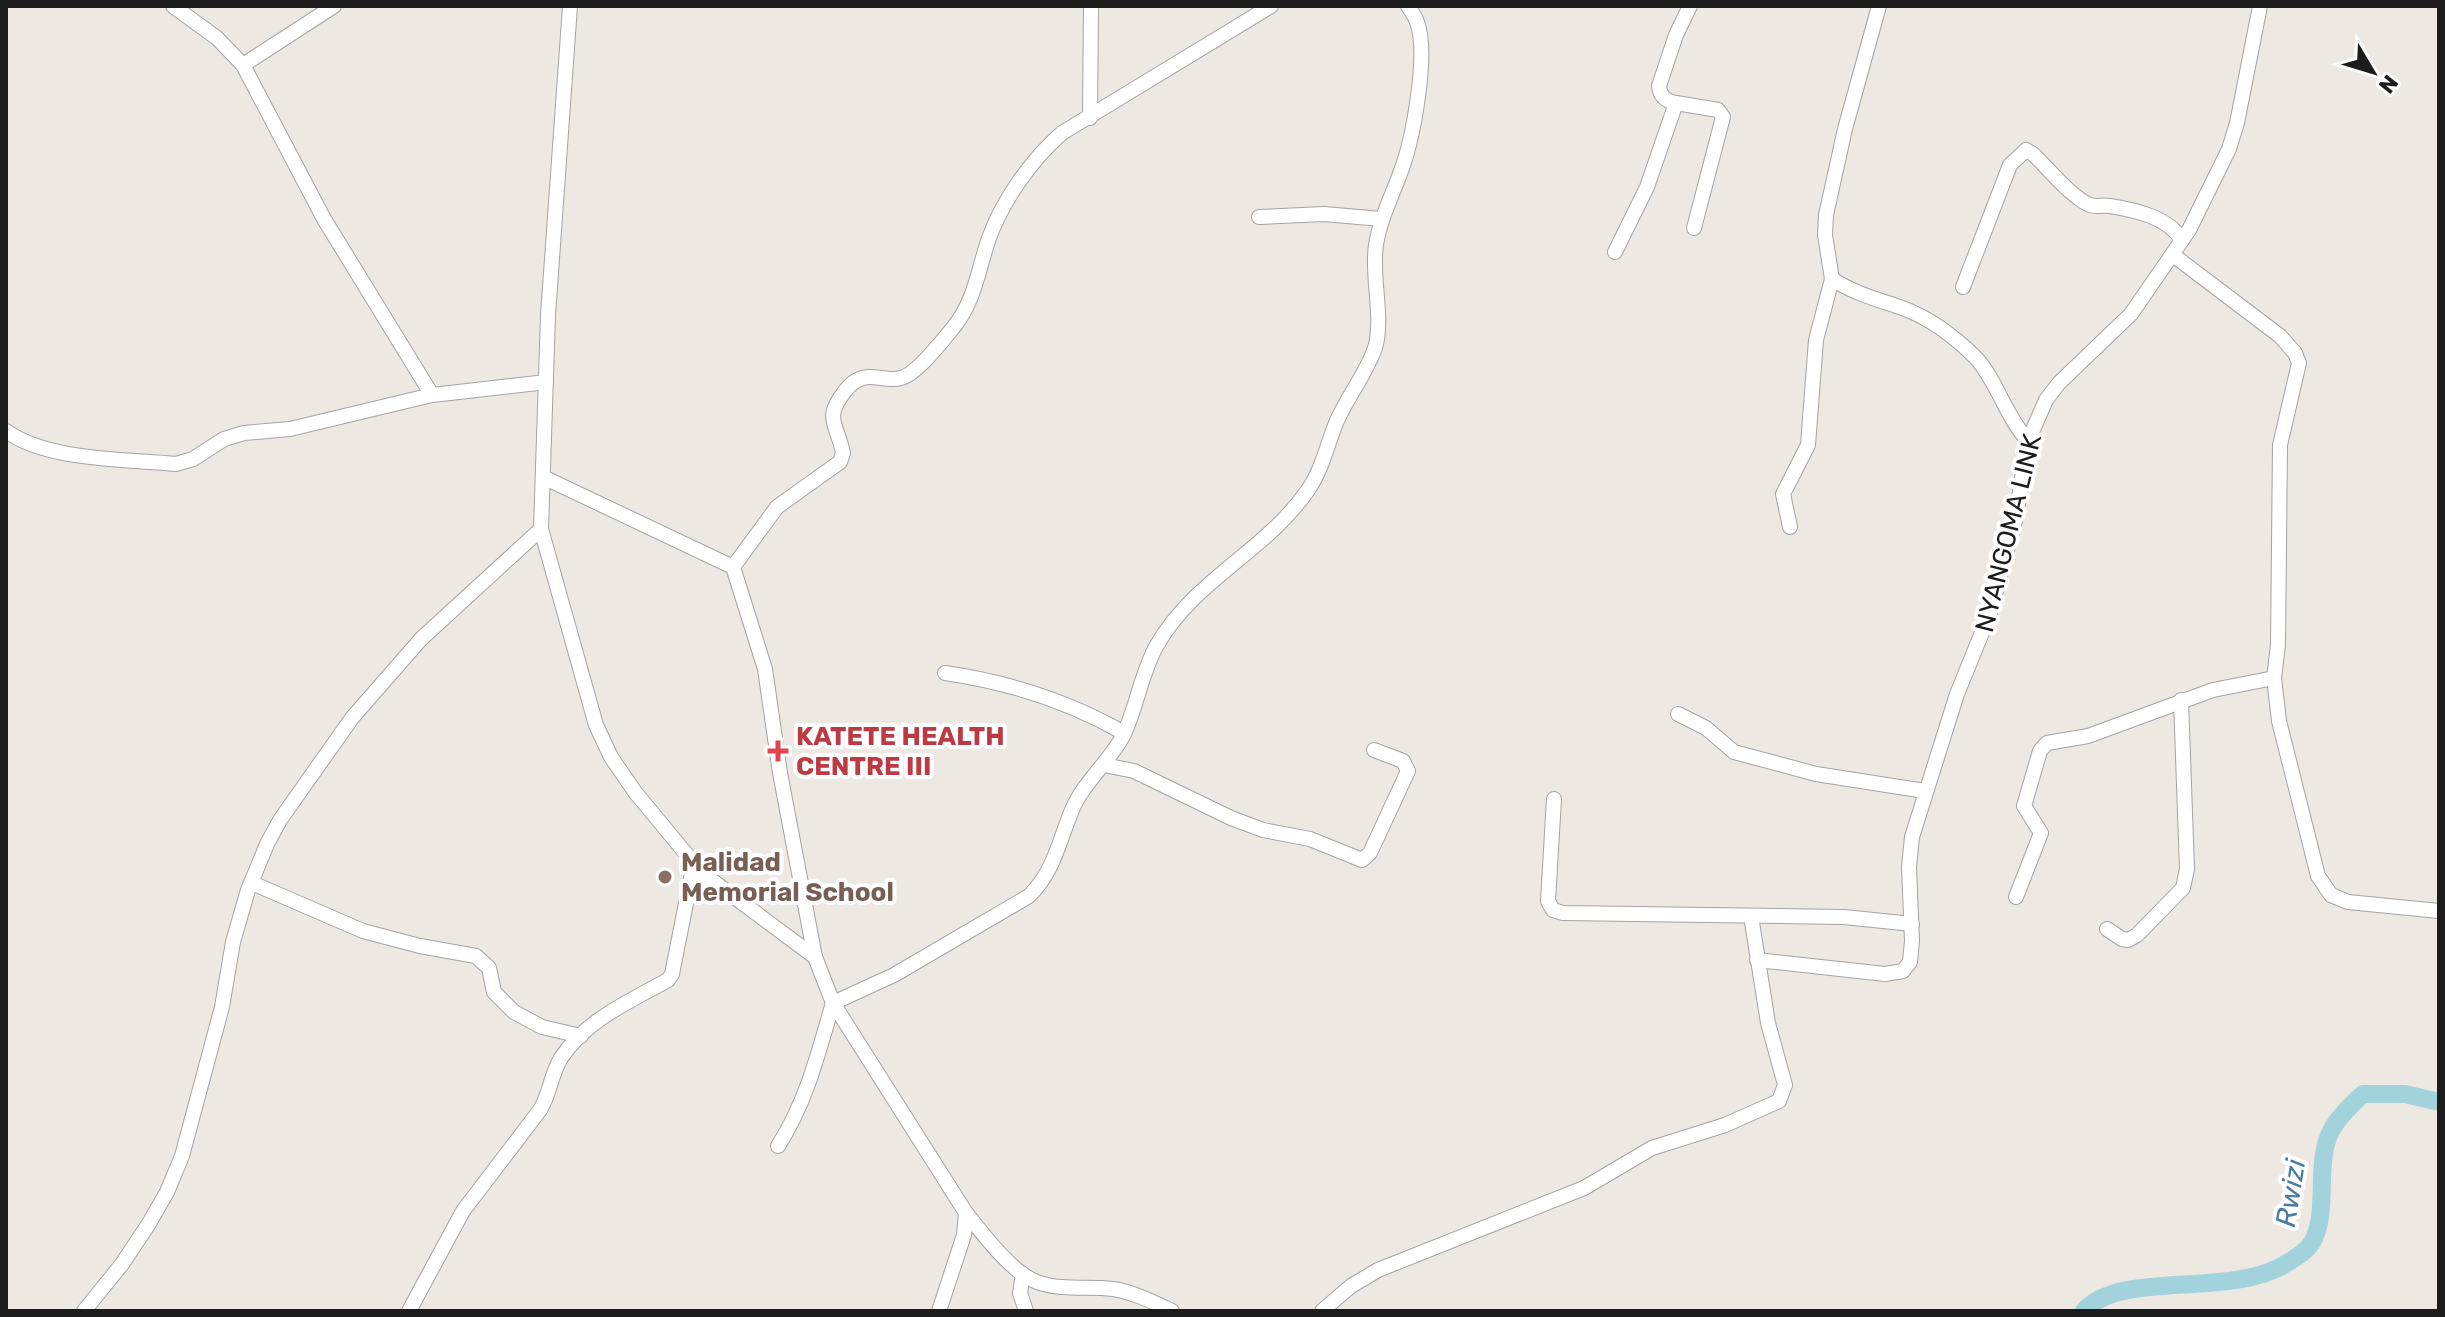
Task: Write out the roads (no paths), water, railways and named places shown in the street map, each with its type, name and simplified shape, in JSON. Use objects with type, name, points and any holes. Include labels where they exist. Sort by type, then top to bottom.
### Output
[{"type":"street","points":[[173,6],[217,38],[243,65],[324,219],[432,395]]},
{"type":"street","points":[[243,65],[334,6]]},
{"type":"street","points":[[570,6],[548,315],[541,529],[602,741],[635,792],[702,873],[815,957]]},
{"type":"street","points":[[1090,118],[1091,6]]},
{"type":"street","points":[[733,567],[777,507],[840,462],[843,453],[832,420],[833,406],[849,386],[859,379],[870,377],[902,378],[912,372],[955,326],[969,306],[1000,212],[1050,144],[1062,133],[1271,6]]},
{"type":"street","points":[[778,1146],[792,1125],[814,1072],[833,1003],[894,975],[1029,896],[1043,882],[1072,808],[1124,733],[1155,649],[1173,618],[1193,596],[1284,519],[1310,486],[1337,422],[1376,346],[1373,264],[1381,219],[1406,154],[1417,96],[1420,56],[1417,23],[1408,6]]},
{"type":"street","points":[[1690,6],[1676,35],[1659,92],[1667,101],[1718,110],[1723,117],[1694,228]]},
{"type":"street","points":[[1790,527],[1783,494],[1808,445],[1816,340],[1832,279],[1825,235],[1826,215],[1845,129],[1879,6]]},
{"type":"street","name":"NYANGOMA LINK","points":[[1757,960],[1858,972],[1898,973],[1910,962],[1909,867],[1912,837],[1957,694],[1990,613],[2016,517],[2028,441],[2046,400],[2059,383],[2131,314],[2173,255],[2201,207],[2229,149],[2243,102],[2260,6]]},
{"type":"street","points":[[1615,252],[1647,187],[1676,103]]},
{"type":"street","points":[[1963,287],[2010,165],[2026,150],[2091,205],[2109,206],[2158,219],[2175,228],[2182,240]]},
{"type":"street","points":[[1259,217],[1324,214],[1381,219]]},
{"type":"street","points":[[2173,255],[2280,336],[2295,353],[2299,363],[2280,445],[2278,645],[2274,678],[2279,721],[2318,876],[2331,895],[2348,902],[2439,911]]},
{"type":"street","points":[[1832,279],[1858,294],[1920,315],[1964,348],[1986,371],[2014,425],[2028,441]]},
{"type":"street","points":[[6,431],[45,450],[176,464],[193,459],[224,439],[244,433],[290,429],[432,395],[546,382]]},
{"type":"street","points":[[543,477],[733,567],[765,669],[780,773],[815,957],[833,1003],[966,1213],[1023,1274],[1036,1282],[1057,1287],[1123,1292],[1172,1311]]},
{"type":"street","points":[[84,1311],[122,1264],[148,1225],[167,1192],[182,1156],[222,1007],[233,942],[267,844],[280,820],[352,718],[421,639],[541,529]]},
{"type":"street","points":[[945,673],[987,679],[1059,703],[1092,715],[1124,733]]},
{"type":"street","points":[[2016,897],[2041,833],[2024,806],[2043,747],[2054,741],[2088,736],[2181,700],[2250,681],[2274,678]]},
{"type":"street","points":[[2107,929],[2128,940],[2137,935],[2183,888],[2187,869],[2181,700]]},
{"type":"street","points":[[1678,714],[1706,728],[1734,752],[1816,774],[1925,791]]},
{"type":"street","points":[[1104,765],[1134,771],[1263,830],[1310,839],[1362,860],[1370,853],[1408,771],[1403,761],[1374,750]]},
{"type":"street","points":[[1554,799],[1548,901],[1553,910],[1599,916],[1844,917],[1912,924]]},
{"type":"street","points":[[409,1311],[463,1211],[548,1097],[560,1060],[604,1015],[668,980],[672,974],[694,863]]},
{"type":"street","points":[[252,883],[363,931],[476,956],[489,968],[494,992],[514,1012],[542,1027],[581,1036]]},
{"type":"street","points":[[1322,1311],[1351,1286],[1378,1270],[1584,1188],[1652,1148],[1725,1125],[1779,1101],[1785,1085],[1768,1023],[1751,916]]},
{"type":"street","points":[[939,1311],[964,1235],[966,1213]]},
{"type":"street","points":[[1023,1274],[1020,1293],[1026,1311]]},
{"type":"waterway","name":"Rwizi","points":[[2084,1311],[2101,1298],[2123,1291],[2237,1280],[2264,1274],[2287,1263],[2309,1247],[2317,1232],[2326,1144],[2334,1126],[2346,1111],[2363,1094],[2405,1094],[2439,1102]]},
{"type":"place","name":"KATETE HEALTH CENTRE III","points":[[778,751]]},
{"type":"place","name":"Malidad Memorial School","points":[[665,877]]}]
